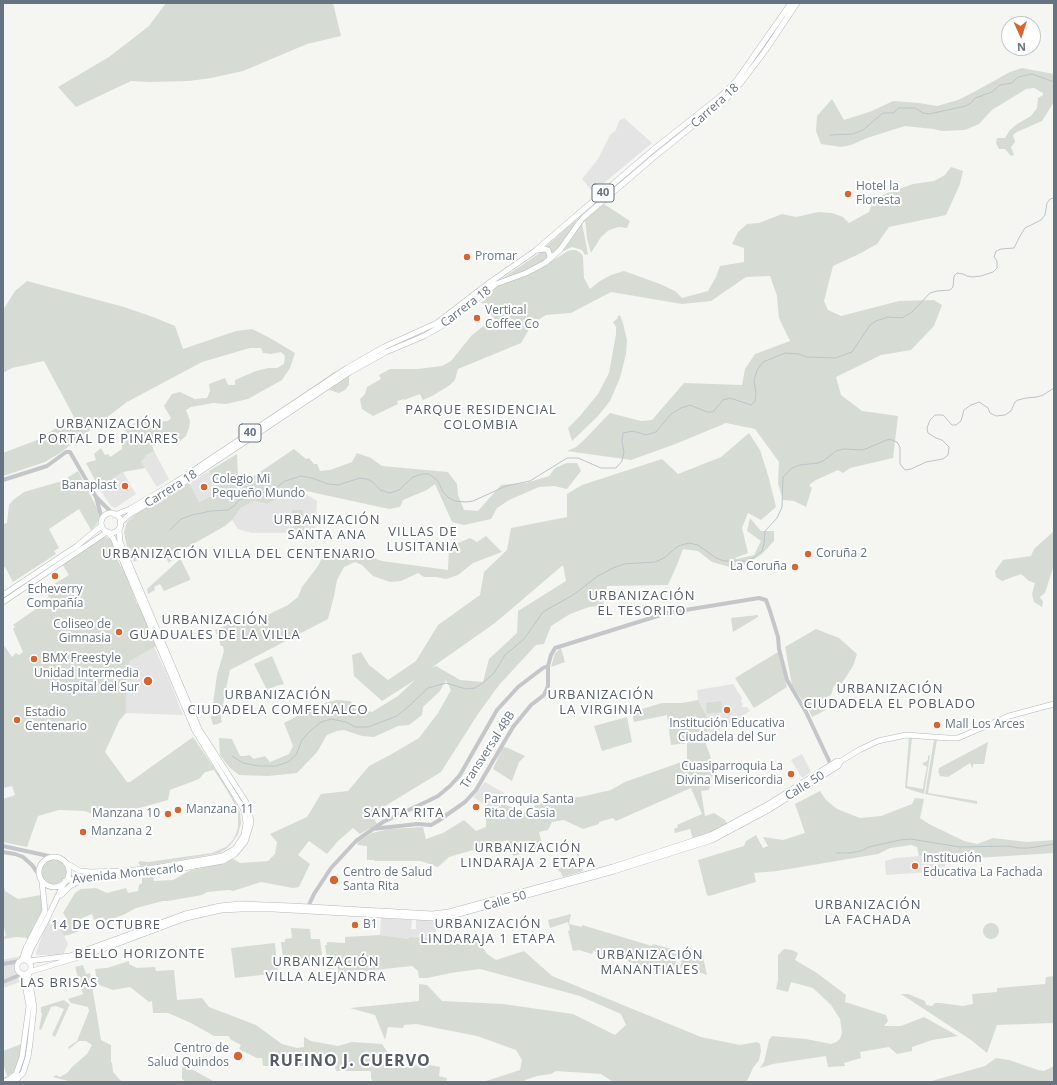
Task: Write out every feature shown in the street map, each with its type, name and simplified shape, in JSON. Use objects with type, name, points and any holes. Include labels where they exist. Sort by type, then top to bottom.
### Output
[{"type":"main road","name":"Carrera 18","points":[[114,514],[130,509],[176,482],[347,368],[384,347],[437,323],[489,283],[535,251],[654,149],[721,96],[737,80],[791,3]]},
{"type":"main road","name":"Carrera 18","points":[[120,523],[130,514],[183,482],[350,372],[386,352],[424,336],[445,324],[493,286],[533,270],[549,260],[566,243],[574,229],[584,217],[654,156],[725,100],[744,78],[797,3]]},
{"type":"main road","points":[[535,251],[545,249],[548,250],[550,256],[549,260]]},
{"type":"main road","points":[[3,602],[108,532],[114,532],[119,529],[120,520],[114,514]]},
{"type":"main road","name":"40","points":[[102,519],[107,515],[114,514]]},
{"type":"main road","points":[[102,519],[102,526],[108,532]]},
{"type":"main road","points":[[3,595],[77,546],[102,526]]},
{"type":"main road","name":"Avenida Montecarlo","points":[[65,882],[79,878],[155,873],[223,861],[235,854],[246,842],[251,823],[246,802],[211,750],[199,729],[120,542],[119,529]]},
{"type":"main road","name":"Avenida Montecarlo","points":[[66,863],[80,871],[124,871],[154,868],[222,856],[234,849],[244,835],[246,824],[244,810],[195,731],[114,538],[108,532]]},
{"type":"main road","name":"Calle 50","points":[[25,974],[166,925],[211,912],[241,909],[307,909],[432,914],[449,912],[480,904],[612,867],[711,835],[767,805],[831,765],[859,750],[887,738],[906,734],[958,738],[1008,716],[1054,704]]},
{"type":"main road","name":"Calle 50","points":[[307,909],[433,918],[451,916],[614,871],[712,840],[770,809],[838,766],[841,761]]},
{"type":"main road","points":[[3,1082],[16,1074],[20,1067],[22,1057],[29,1006],[25,974],[31,967],[25,959],[26,948],[45,912],[39,869],[41,863],[45,859],[53,857],[60,858],[66,863],[69,873],[25,959],[17,964],[16,968],[19,973],[25,974]]},
{"type":"main road","points":[[57,898],[74,883],[81,880],[102,876]]},
{"type":"main road","points":[[42,882],[48,886],[54,887],[60,886],[65,882]]},
{"type":"main road","name":"Calle 50","points":[[25,959],[36,960],[71,958]]},
{"type":"main road","points":[[14,1082],[23,1073],[28,1057],[34,1007],[25,974]]},
{"type":"street","points":[[3,480],[47,466],[66,452],[70,452],[96,497],[102,519]]},
{"type":"street","points":[[96,497],[114,514]]},
{"type":"street","points":[[307,909],[314,894],[334,864],[356,842],[372,829],[438,796],[450,786],[464,769],[497,710],[518,687],[543,668],[548,666],[555,648],[652,617],[667,613],[759,598],[766,600],[778,637],[779,649],[786,680],[806,712],[831,765]]},
{"type":"street","name":"Transversal 48B","points":[[372,829],[417,824],[431,825],[465,802],[476,790],[512,727],[531,705],[544,695],[548,686],[548,666]]},
{"type":"street","points":[[3,846],[53,857]]},
{"type":"street","points":[[3,852],[23,857],[32,865],[39,875]]},
{"type":"street","points":[[3,964],[25,959]]},
{"type":"street","name":"Calle 50","points":[[3,982],[25,974]]},
{"type":"shaded area","points":[[166,3],[333,3],[341,36],[307,44],[243,71],[211,78],[189,81],[131,81],[76,107],[58,87],[109,57],[149,26]]},
{"type":"shaded area","points":[[1022,68],[1054,74],[1054,102],[1042,121],[1013,135],[1015,142],[1011,147],[1014,155],[1011,156],[1005,149],[999,149],[996,143],[997,138],[1005,138],[1010,130],[1031,116],[1037,108],[1038,98],[1043,95],[1043,93],[1034,88],[1026,89],[992,110],[979,124],[965,130],[942,131],[905,126],[867,138],[851,145],[841,147],[821,144],[816,131],[817,116],[832,99],[844,120],[872,111],[893,101],[937,106],[958,100],[1010,72]]},
{"type":"shaded area","points":[[624,118],[652,143],[593,192],[582,179],[598,159],[610,135],[616,130],[619,121]]},
{"type":"shaded area","points":[[951,167],[963,171],[960,184],[946,215],[889,227],[877,244],[833,266],[824,301],[828,310],[841,316],[899,301],[934,300],[942,305],[934,326],[911,350],[881,355],[836,377],[841,395],[862,411],[898,416],[893,458],[850,468],[843,473],[838,470],[816,480],[809,485],[812,488],[806,507],[794,501],[783,500],[778,484],[779,462],[755,429],[726,423],[678,443],[631,460],[567,451],[576,447],[583,441],[610,413],[641,421],[652,420],[684,383],[742,385],[745,369],[755,354],[790,341],[779,318],[777,296],[770,276],[746,277],[711,301],[682,304],[611,292],[571,313],[546,315],[533,323],[521,343],[458,369],[455,380],[450,385],[432,396],[423,400],[420,394],[397,401],[398,404],[373,416],[362,409],[360,399],[365,394],[367,387],[381,379],[379,375],[390,369],[417,369],[442,366],[451,361],[472,335],[494,318],[481,302],[484,301],[482,297],[497,286],[534,272],[568,251],[576,250],[582,254],[584,278],[590,289],[611,275],[624,271],[660,284],[675,291],[682,298],[708,291],[720,266],[744,262],[744,248],[732,244],[738,232],[747,224],[759,223],[782,214],[796,217],[818,212],[832,213],[843,217],[849,223],[869,212],[874,198],[913,184],[934,181],[945,175]]},
{"type":"shaded area","points":[[604,204],[630,221],[627,228],[619,227],[609,230],[601,237],[591,253],[587,239],[585,219]]},
{"type":"shaded area","points":[[578,218],[564,242],[551,255],[544,248]]},
{"type":"shaded area","points":[[582,223],[588,254],[585,255],[582,250],[572,247],[561,252],[568,244]]},
{"type":"shaded area","points":[[546,251],[548,257],[543,261],[525,271],[500,280],[541,252]]},
{"type":"shaded area","points":[[27,281],[124,307],[175,326],[183,349],[236,331],[252,329],[295,353],[290,368],[282,380],[248,399],[226,404],[213,403],[191,407],[186,410],[190,421],[186,436],[178,443],[157,444],[152,446],[154,451],[148,454],[141,462],[145,468],[123,472],[99,488],[86,463],[96,460],[94,454],[101,448],[105,455],[108,454],[110,457],[122,449],[122,444],[128,434],[125,430],[142,418],[152,422],[168,421],[171,418],[164,406],[172,394],[180,392],[195,399],[207,398],[210,391],[209,384],[225,378],[228,385],[235,385],[235,380],[256,371],[268,368],[277,368],[284,364],[285,356],[281,352],[271,354],[263,353],[261,348],[250,348],[202,362],[127,402],[60,453],[45,462],[3,476],[3,453],[37,440],[74,417],[44,361],[12,368],[3,373],[3,310],[15,291]]},
{"type":"shaded area","points":[[620,315],[627,340],[626,354],[620,378],[610,401],[598,416],[572,441],[568,428],[598,394],[609,373],[616,334],[616,327],[613,322]]},
{"type":"shaded area","points":[[336,371],[336,373],[208,458]]},
{"type":"shaded area","points":[[349,375],[349,385],[345,390],[339,393],[329,390]]},
{"type":"shaded area","points":[[749,433],[760,450],[776,507],[761,520],[748,513],[742,528],[748,553],[735,558],[737,559],[754,555],[761,541],[747,531],[750,518],[761,531],[774,531],[774,541],[762,554],[743,566],[730,567],[712,562],[698,551],[683,549],[668,585],[607,586],[603,606],[589,607],[570,614],[551,626],[544,644],[536,645],[499,685],[478,714],[441,772],[372,814],[377,824],[360,834],[353,828],[338,841],[327,854],[309,841],[298,855],[310,864],[299,887],[293,888],[261,882],[233,891],[207,892],[202,895],[163,901],[136,908],[105,922],[103,917],[94,920],[92,914],[75,921],[79,931],[64,936],[61,930],[66,926],[67,919],[63,913],[75,893],[81,889],[96,888],[107,893],[126,888],[128,893],[138,891],[139,885],[142,883],[142,878],[153,877],[154,881],[173,880],[189,871],[222,863],[232,858],[240,863],[268,861],[275,854],[277,842],[270,834],[307,817],[321,794],[348,791],[369,766],[419,738],[438,713],[451,690],[446,680],[440,691],[423,707],[422,715],[409,725],[398,726],[374,737],[362,736],[344,730],[327,735],[317,752],[297,773],[268,776],[239,775],[229,767],[220,755],[219,738],[232,739],[240,756],[249,755],[254,759],[265,756],[270,762],[289,754],[293,746],[284,723],[321,704],[336,700],[350,701],[359,709],[372,712],[398,696],[415,680],[382,701],[354,676],[352,655],[361,652],[369,665],[388,680],[416,661],[438,625],[480,595],[484,572],[507,550],[511,528],[567,517],[567,494],[582,485],[662,459],[678,474],[721,457]],"holes":[[[563,565],[566,581],[518,611],[517,633],[489,659],[483,682],[460,680],[436,666],[431,668],[495,623]]]},
{"type":"shaded area","points":[[294,449],[306,459],[309,458],[314,464],[317,464],[320,471],[330,470],[352,462],[357,453],[371,458],[382,466],[448,472],[457,484],[458,495],[464,510],[478,511],[501,485],[526,483],[549,476],[555,468],[567,463],[577,463],[581,471],[567,489],[554,486],[539,487],[509,500],[497,508],[491,519],[464,525],[452,522],[435,484],[427,490],[403,500],[400,507],[389,509],[297,489],[267,504],[254,501],[241,508],[232,520],[225,526],[179,552],[169,563],[159,547],[134,562],[127,547],[124,532],[127,522],[135,514],[189,483],[199,502],[219,492],[209,471],[237,454],[238,477],[254,476]]},
{"type":"shaded area","points":[[154,451],[169,479],[157,487],[141,462],[148,454]]},
{"type":"shaded area","points":[[78,471],[98,510],[99,517],[97,524],[91,530],[79,509],[49,529],[59,548],[54,551],[56,554],[13,582],[5,567],[3,567],[3,524],[7,523],[9,505],[24,492],[62,481]]},
{"type":"shaded area","name":"Colegio Mi Pequeño Mundo","points":[[209,471],[220,492],[198,502],[189,483]]},
{"type":"shaded area","points":[[123,472],[136,494],[115,508],[111,506],[99,488]]},
{"type":"shaded area","points":[[297,489],[317,501],[315,539],[294,533],[252,533],[238,529],[232,520],[241,508],[254,501],[267,504]]},
{"type":"shaded area","points":[[292,510],[303,510],[304,530],[293,530]]},
{"type":"shaded area","points":[[1054,531],[1054,565],[1045,593],[1040,597],[1043,602],[1042,607],[1034,602],[1032,594],[1035,583],[1029,581],[1021,574],[1002,581],[996,577],[995,571],[1003,560],[1031,556],[1034,549]]},
{"type":"shaded area","points":[[486,536],[502,552],[473,563],[458,575],[446,579],[424,577],[418,573],[401,581],[390,582],[373,576],[362,565],[355,562],[344,567],[337,580],[328,619],[230,670],[221,718],[222,722],[213,725],[211,718],[217,675],[224,651],[215,630],[247,617],[251,623],[288,605],[298,597],[302,587],[318,566],[322,558],[334,550],[347,549],[382,561],[448,570],[449,547],[470,538],[477,542]]},
{"type":"shaded area","points":[[106,537],[111,540],[114,546],[118,555],[118,561],[126,574],[137,604],[141,604],[158,645],[130,661],[126,686],[126,713],[119,721],[105,752],[127,782],[130,782],[193,737],[230,791],[240,812],[241,823],[238,834],[226,849],[219,853],[142,867],[138,863],[140,861],[148,862],[212,853],[226,847],[232,841],[238,827],[238,810],[214,770],[205,772],[199,779],[170,790],[168,800],[132,810],[127,815],[111,818],[97,816],[85,811],[59,810],[38,816],[27,847],[3,842],[3,799],[15,795],[12,786],[3,788],[3,644],[12,657],[16,653],[19,655],[23,652],[13,629],[15,627],[13,625],[40,606],[38,604],[49,597],[44,590],[69,575],[62,564],[102,538]]},
{"type":"shaded area","points":[[179,560],[181,560],[190,580],[164,591],[160,584],[154,587],[155,590],[148,594],[147,589]]},
{"type":"shaded area","points":[[758,615],[758,617],[733,632],[731,618]]},
{"type":"shaded area","points":[[816,629],[839,638],[857,654],[853,666],[842,683],[834,686],[831,695],[821,700],[826,710],[812,717],[792,685],[785,647]]},
{"type":"shaded area","name":"Unidad Intermedia Hospital del Sur","points":[[154,647],[183,715],[126,713],[126,686],[130,661]]},
{"type":"shaded area","points":[[561,648],[565,662],[551,667],[555,653]]},
{"type":"shaded area","points":[[778,652],[787,687],[754,708],[735,678]]},
{"type":"shaded area","points":[[272,656],[284,684],[267,690],[254,664]]},
{"type":"shaded area","name":"Institución Educativa Ciudadela del Sur","points":[[733,684],[742,698],[742,707],[747,707],[750,711],[711,736],[707,732],[708,729],[705,712],[698,700],[697,690]]},
{"type":"shaded area","points":[[698,700],[707,716],[707,732],[711,736],[704,739],[710,755],[713,774],[709,790],[701,791],[705,816],[714,813],[725,820],[727,824],[710,833],[693,839],[690,829],[675,833],[674,829],[678,827],[677,825],[702,814],[691,788],[616,821],[613,818],[583,829],[564,820],[552,822],[548,830],[539,832],[543,848],[513,856],[508,840],[449,857],[438,867],[421,861],[367,860],[367,846],[357,845],[358,842],[372,833],[389,829],[423,827],[426,839],[443,833],[464,820],[476,831],[486,827],[486,819],[493,811],[503,804],[532,813],[536,803],[562,795],[565,798],[580,797],[611,790],[625,782],[687,760],[687,743],[671,745],[667,715],[634,722],[632,712],[662,703],[682,703]]},
{"type":"shaded area","points":[[721,701],[723,712],[707,714],[706,703]]},
{"type":"shaded area","points":[[627,717],[632,742],[602,751],[594,726]]},
{"type":"shaded area","points":[[909,737],[912,737],[907,786],[923,789],[927,767],[922,764],[928,760],[928,756],[930,755],[924,794],[905,788]]},
{"type":"shaded area","points":[[934,740],[937,740],[928,793],[977,801],[977,804],[925,794]]},
{"type":"shaded area","points":[[988,742],[984,764],[973,764],[973,769],[970,763],[948,777],[939,776],[939,768]]},
{"type":"shaded area","points":[[503,747],[525,756],[519,762],[512,781],[493,769]]},
{"type":"shaded area","points":[[802,754],[811,772],[802,778],[791,760]]},
{"type":"shaded area","points":[[485,782],[504,793],[499,801],[502,803],[492,810],[473,797]]},
{"type":"shaded area","points":[[820,791],[826,800],[837,809],[860,818],[881,816],[912,804],[915,798],[924,799],[920,818],[964,841],[977,844],[993,838],[1027,842],[1054,840],[1054,853],[945,860],[934,855],[919,856],[917,847],[911,845],[890,848],[878,854],[777,871],[754,873],[756,882],[709,896],[707,895],[698,860],[744,846],[746,841],[756,835],[763,848],[768,846],[763,837],[783,840],[805,833],[795,804]]},
{"type":"shaded area","points":[[575,848],[577,848],[583,871],[563,877],[560,871],[559,872],[556,861],[559,861],[561,867],[579,863]]},
{"type":"shaded area","name":"Institución Educativa La Fachada","points":[[934,855],[945,860],[945,871],[886,875],[885,861],[895,858]]},
{"type":"shaded area","points":[[54,859],[63,863],[67,872],[63,881],[54,885],[45,881],[41,872],[45,863]]},
{"type":"shaded area","points":[[3,881],[5,891],[18,899],[41,895],[43,910],[27,942],[27,938],[17,937],[3,939],[6,935],[3,923]]},
{"type":"shaded area","points":[[571,914],[569,924],[582,927],[582,925],[652,946],[653,944],[679,951],[672,975],[593,951],[592,954],[579,950],[573,951],[568,931],[570,930],[568,922],[550,928],[548,920]]},
{"type":"shaded area","points":[[381,918],[412,920],[411,929],[416,929],[416,920],[434,920],[437,938],[410,937],[409,939],[380,935]]},
{"type":"shaded area","points":[[53,919],[59,925],[68,944],[63,955],[37,955],[36,952],[47,923],[49,920]]},
{"type":"shaded area","points":[[988,923],[994,923],[999,928],[997,937],[994,939],[988,939],[983,934],[983,928]]},
{"type":"shaded area","points":[[291,928],[310,929],[311,939],[320,939],[323,964],[311,966],[310,964],[303,965],[303,960],[294,959],[294,962],[288,962],[288,966],[284,966],[281,942],[285,942],[285,939],[292,938]]},
{"type":"shaded area","points":[[380,935],[409,939],[409,937],[437,938],[437,941],[454,939],[458,944],[478,940],[487,954],[496,960],[524,951],[552,976],[701,1037],[740,1045],[757,1042],[760,1044],[761,1051],[759,1060],[753,1068],[747,1081],[749,1082],[613,1082],[601,1074],[556,1071],[551,1074],[525,1080],[524,1082],[483,1082],[520,1070],[522,1060],[516,1050],[477,1036],[416,1024],[404,1025],[403,1028],[388,1027],[385,1040],[375,1015],[350,1008],[419,1001],[419,984],[427,985],[442,1001],[503,1004],[573,1014],[615,1035],[626,1025],[621,1014],[580,996],[480,969],[419,978],[418,971],[412,966],[338,974],[338,968],[328,969],[325,945],[327,945],[327,942],[345,943],[345,937]]},
{"type":"shaded area","points":[[275,943],[278,973],[235,978],[231,948]]},
{"type":"shaded area","points":[[686,947],[702,952],[707,975],[680,967]]},
{"type":"shaded area","points":[[784,949],[792,950],[798,953],[795,960],[817,973],[846,995],[845,1002],[886,1015],[888,1021],[884,1026],[901,1026],[924,1017],[958,1036],[932,1040],[912,1047],[912,1051],[897,1054],[889,1047],[860,1052],[861,1058],[844,1063],[845,1066],[828,1067],[826,1056],[773,1064],[760,1068],[764,1062],[769,1040],[772,1036],[806,1039],[831,1044],[840,1039],[842,1033],[840,1019],[831,1005],[813,988],[791,982],[788,992],[776,989],[778,980],[778,955]]},
{"type":"shaded area","points":[[21,956],[15,963],[14,967],[20,982],[3,988],[3,960]]},
{"type":"shaded area","points":[[129,961],[129,964],[137,968],[155,967],[156,971],[174,970],[177,1000],[202,998],[209,1007],[256,1025],[282,1044],[297,1048],[304,1047],[304,1037],[311,1041],[338,1046],[352,1042],[382,1044],[396,1065],[411,1068],[412,1065],[424,1066],[424,1064],[440,1067],[439,1076],[447,1078],[446,1082],[373,1082],[371,1078],[371,1071],[336,1071],[335,1066],[263,1066],[262,1058],[257,1058],[239,1049],[241,1045],[230,1039],[229,1036],[214,1036],[191,1023],[168,1013],[153,1013],[152,1001],[149,1002],[130,987],[113,990],[97,984],[95,969],[107,968]]},
{"type":"shaded area","points":[[83,965],[86,974],[90,973],[101,1040],[111,1045],[111,1062],[113,1072],[122,1082],[72,1082],[53,1077],[56,1075],[60,1077],[67,1073],[87,1054],[92,1045],[86,1041],[79,1041],[69,1049],[68,1047],[77,1041],[89,1011],[88,1007],[71,1003],[68,999],[83,994],[75,967]]},
{"type":"shaded area","points":[[1054,976],[1054,1023],[997,1025],[987,1053],[971,1040],[901,994],[908,994],[925,1001],[926,1005],[932,1006],[935,1003],[940,1003],[963,1006],[973,1004],[972,994],[997,992],[997,988],[1045,984],[1046,977]]},
{"type":"shaded area","points":[[64,1000],[70,1005],[55,1037],[52,1035],[64,1009],[56,1006],[51,1007],[41,1030],[39,1029],[42,1014],[41,1007]]},
{"type":"shaded area","points":[[21,1044],[19,1057],[14,1072],[3,1079],[7,1076],[3,1063],[3,1051]]},
{"type":"shaded area","points":[[996,1058],[1009,1060],[1044,1071],[1054,1066],[1054,1082],[928,1082],[985,1066]]},
{"type":"shaded area","points":[[186,1066],[215,1082],[186,1082],[182,1079],[182,1067]]},
{"type":"waterway","points":[[830,135],[853,134],[863,130],[883,113],[894,113],[898,108],[915,108],[923,113],[929,114],[966,106],[975,98],[992,92],[1000,85],[1012,83],[1018,77],[1032,74],[1054,82]]},
{"type":"waterway","points":[[170,530],[181,519],[211,511],[228,510],[239,500],[274,489],[285,481],[301,476],[312,478],[328,484],[338,485],[360,478],[367,479],[373,482],[380,490],[390,493],[399,490],[413,477],[422,474],[429,474],[438,481],[443,492],[449,498],[455,501],[466,502],[473,501],[506,486],[530,481],[567,458],[578,458],[601,468],[616,468],[622,461],[624,452],[622,441],[623,433],[633,431],[646,435],[656,432],[671,414],[690,405],[707,412],[713,412],[723,400],[730,398],[751,405],[755,401],[756,392],[754,381],[757,370],[763,362],[785,353],[799,354],[806,357],[835,358],[852,352],[870,325],[876,321],[888,317],[902,318],[912,312],[930,293],[950,290],[953,287],[954,276],[957,273],[972,277],[993,272],[997,268],[997,261],[994,257],[996,251],[1014,248],[1025,228],[1041,220],[1045,215],[1047,203],[1050,199],[1054,198]]},
{"type":"waterway","points":[[232,756],[243,763],[259,766],[276,766],[288,762],[296,755],[302,740],[321,722],[331,719],[346,722],[355,727],[368,727],[397,716],[428,688],[446,683],[466,689],[475,688],[494,673],[505,655],[524,639],[543,612],[573,595],[598,576],[613,568],[624,564],[655,562],[664,558],[678,546],[689,543],[698,545],[716,558],[724,561],[747,561],[755,557],[762,551],[765,531],[777,518],[782,507],[783,477],[792,468],[800,465],[818,463],[836,451],[843,449],[863,450],[889,439],[897,442],[900,447],[900,464],[905,470],[911,469],[926,462],[943,459],[948,455],[949,447],[942,440],[928,433],[927,428],[930,420],[935,415],[943,415],[952,425],[956,425],[961,421],[964,410],[979,402],[988,408],[990,413],[996,416],[1005,415],[1011,411],[1015,402],[1018,400],[1037,397],[1054,388]]},
{"type":"waterway","points":[[836,853],[861,851],[869,847],[910,839],[960,847],[1009,846],[1029,848],[1054,844]]},
{"type":"place","name":"Hotel la Floresta","points":[[848,194]]},
{"type":"place","name":"Promar","points":[[467,257]]},
{"type":"place","name":"Vertical Coffee Co","points":[[477,318]]},
{"type":"place","name":"Banaplast","points":[[125,486]]},
{"type":"place","name":"Colegio Mi Pequeño Mundo","points":[[204,487]]},
{"type":"place","name":"Coruña 2","points":[[808,554]]},
{"type":"place","name":"La Coruña","points":[[795,567]]},
{"type":"place","name":"Echeverry Compañía","points":[[55,576]]},
{"type":"place","name":"Coliseo de Gimnasia","points":[[119,632]]},
{"type":"place","name":"BMX Freestyle","points":[[34,659]]},
{"type":"place","name":"Unidad Intermedia Hospital del Sur","points":[[148,681]]},
{"type":"place","name":"Institución Educativa Ciudadela del Sur","points":[[727,710]]},
{"type":"place","name":"Estadio Centenario","points":[[17,720]]},
{"type":"place","name":"Mall Los Arces","points":[[937,725]]},
{"type":"place","name":"Cuasiparroquia La Divina Misericordia","points":[[791,774]]},
{"type":"place","name":"Parroquia Santa Rita de Casia","points":[[476,807]]},
{"type":"place","name":"Manzana 11","points":[[178,810]]},
{"type":"place","name":"Manzana 10","points":[[168,814]]},
{"type":"place","name":"Manzana 2","points":[[83,832]]},
{"type":"place","name":"Institución Educativa La Fachada","points":[[915,866]]},
{"type":"place","name":"Centro de Salud Santa Rita","points":[[334,880]]},
{"type":"place","name":"B1","points":[[355,925]]},
{"type":"place","name":"Centro de Salud Quindos","points":[[238,1056]]},
{"type":"district","name":"PARQUE RESIDENCIAL COLOMBIA","points":[[481,418]]},
{"type":"district","name":"URBANIZACIÓN PORTAL DE PINARES","points":[[109,432]]},
{"type":"district","name":"URBANIZACIÓN SANTA ANA","points":[[327,528]]},
{"type":"district","name":"VILLAS DE LUSITANIA","points":[[423,540]]},
{"type":"district","name":"URBANIZACIÓN VILLA DEL CENTENARIO","points":[[239,554]]},
{"type":"district","name":"URBANIZACIÓN EL TESORITO","points":[[642,604]]},
{"type":"district","name":"URBANIZACIÓN GUADUALES DE LA VILLA","points":[[215,628]]},
{"type":"district","name":"URBANIZACIÓN CIUDADELA EL POBLADO","points":[[890,696]]},
{"type":"district","name":"URBANIZACIÓN CIUDADELA COMFENALCO","points":[[278,702]]},
{"type":"district","name":"URBANIZACIÓN LA VIRGINIA","points":[[601,702]]},
{"type":"district","name":"SANTA RITA","points":[[404,813]]},
{"type":"district","name":"URBANIZACIÓN LINDARAJA 2 ETAPA","points":[[528,856]]},
{"type":"district","name":"URBANIZACIÓN LA FACHADA","points":[[868,912]]},
{"type":"district","name":"14 DE OCTUBRE","points":[[106,925]]},
{"type":"district","name":"URBANIZACIÓN LINDARAJA 1 ETAPA","points":[[488,932]]},
{"type":"district","name":"BELLO HORIZONTE","points":[[140,954]]},
{"type":"district","name":"URBANIZACIÓN MANANTIALES","points":[[650,962]]},
{"type":"district","name":"URBANIZACIÓN VILLA ALEJANDRA","points":[[326,970]]},
{"type":"district","name":"LAS BRISAS","points":[[59,983]]},
{"type":"district","name":"RUFINO J. CUERVO","points":[[350,1061]]}]
